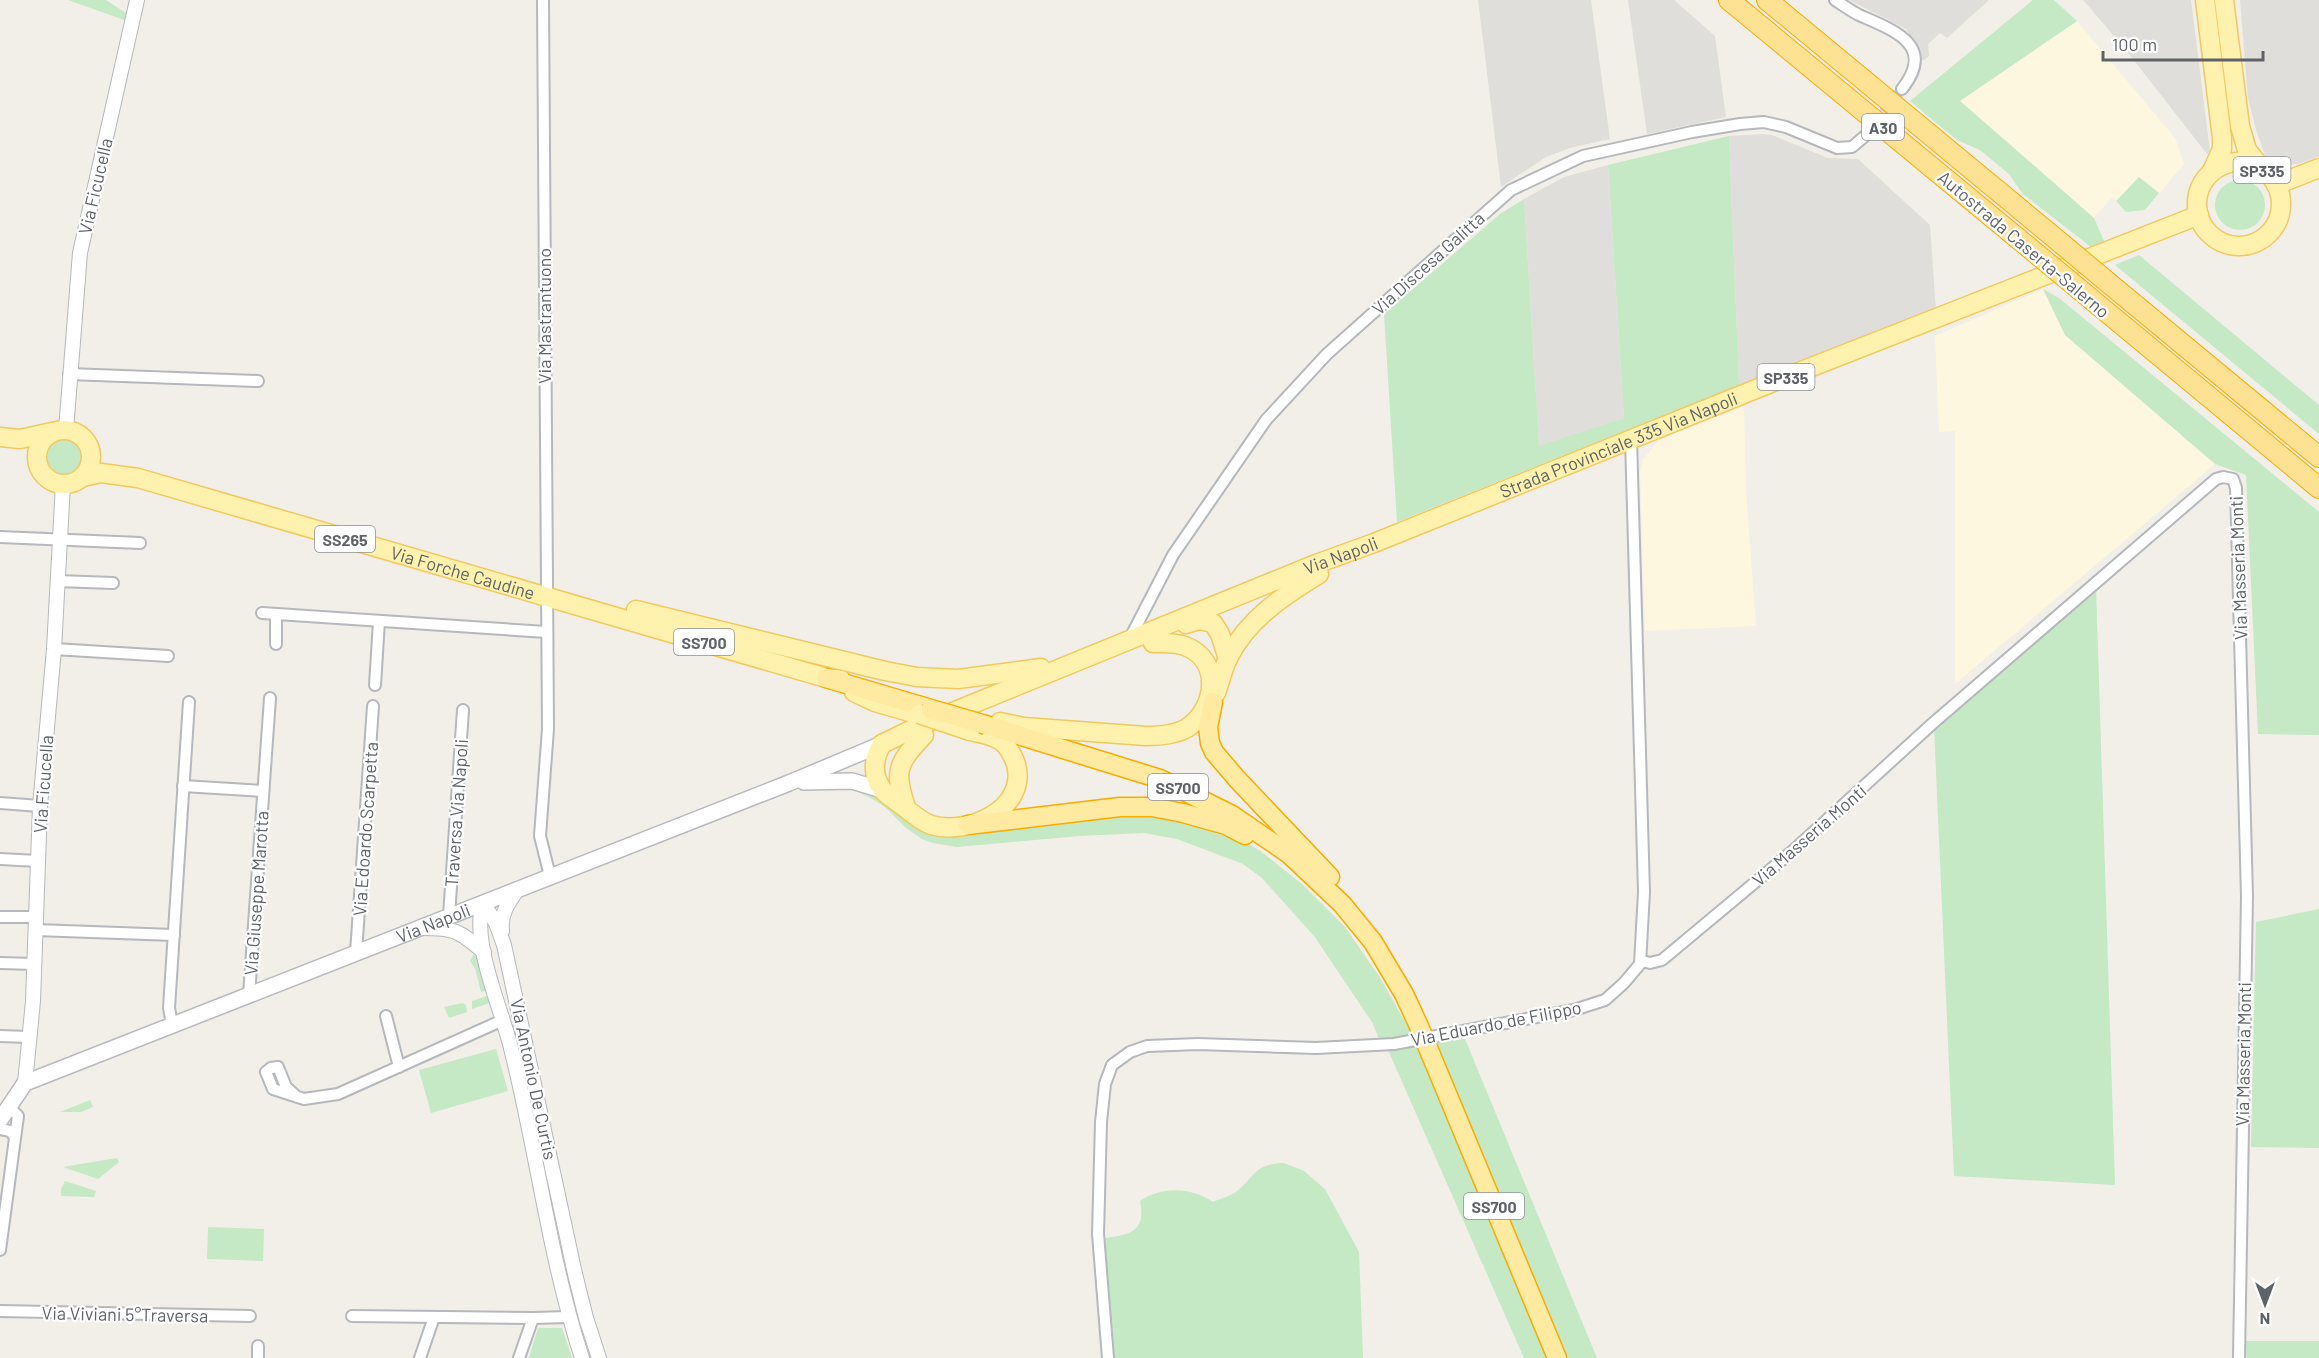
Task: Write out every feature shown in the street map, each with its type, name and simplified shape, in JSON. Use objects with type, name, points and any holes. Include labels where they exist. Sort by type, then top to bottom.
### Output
[{"type":"highway","name":"Autostrada Caserta-Salerno","points":[[1729,0],[2319,488]]},
{"type":"highway","name":"Autostrada Caserta-Salerno","points":[[1767,0],[2319,457]]},
{"type":"highway","name":"SS700","points":[[826,678],[1160,778],[1210,802],[1289,854],[1342,904],[1361,926],[1404,994],[1557,1358]]},
{"type":"highway","points":[[1213,702],[1208,727],[1214,752],[1317,862],[1353,905],[1361,926]]},
{"type":"highway","points":[[968,825],[1120,807],[1152,807],[1183,813],[1226,825],[1259,842],[1318,892],[1342,904]]},
{"type":"main road","points":[[2205,0],[2222,138],[2222,149],[2211,173]]},
{"type":"main road","points":[[2224,0],[2240,126],[2247,150],[2263,170]]},
{"type":"main road","name":"SP335","points":[[2227,164],[2254,165],[2263,170],[2276,185],[2281,205],[2280,214],[2271,232],[2254,243],[2235,246],[2216,239],[2203,225],[2199,215],[2198,197],[2205,180],[2211,173],[2227,164]]},
{"type":"main road","name":"SP335","points":[[2276,185],[2319,168]]},
{"type":"main road","name":"Strada Provinciale 335 Via Napoli","points":[[1374,543],[2199,215]]},
{"type":"main road","points":[[0,438],[21,440],[60,431]]},
{"type":"main road","points":[[60,431],[41,442],[38,449],[38,464],[40,471],[50,480],[63,484]]},
{"type":"main road","name":"SS265","points":[[60,431],[81,435],[90,447]]},
{"type":"main road","points":[[0,438],[19,446],[38,464]]},
{"type":"main road","name":"Via Forche Caudine","points":[[90,447],[106,460],[138,478]]},
{"type":"main road","points":[[83,477],[91,464],[90,447]]},
{"type":"main road","name":"Via Forche Caudine","points":[[83,477],[101,473],[138,478],[826,678]]},
{"type":"main road","name":"SS265","points":[[63,484],[70,484],[83,477]]},
{"type":"main road","name":"Via Napoli","points":[[25,1083],[789,783],[921,725],[1072,663],[1316,564],[1374,543]]},
{"type":"main road","name":"Via Napoli","points":[[882,744],[924,735],[1207,621],[1319,574],[1374,543]]},
{"type":"main road","points":[[1213,702],[1228,659],[1246,629],[1280,598],[1319,574]]},
{"type":"main road","points":[[550,598],[580,599],[611,604],[917,677],[958,679],[1072,663]]},
{"type":"main road","points":[[1100,652],[1138,644],[1194,620],[1213,623],[1228,659]]},
{"type":"main road","points":[[985,726],[1146,736],[1164,736],[1185,729],[1199,719],[1208,702],[1212,686],[1208,663],[1198,653],[1184,645],[1153,643]]},
{"type":"main road","points":[[789,783],[852,781],[882,790],[918,818],[932,825],[949,827],[968,825],[1000,811],[1011,799],[1016,784],[1017,770],[1013,756],[985,726]]},
{"type":"main road","points":[[898,770],[904,757],[924,735]]},
{"type":"main road","points":[[882,790],[875,773],[874,761],[882,744],[895,759],[900,790],[906,807]]},
{"type":"main road","points":[[0,1120],[25,1083]]},
{"type":"street","name":"Via Ficucella","points":[[60,431],[69,374],[80,253],[137,0]]},
{"type":"street","name":"Via Mastrantuono","points":[[543,0],[550,598],[546,632],[548,729],[540,836],[550,876]]},
{"type":"street","points":[[1835,0],[1856,14],[1895,31],[1906,39],[1912,48],[1912,71],[1902,89]]},
{"type":"street","name":"Via Discesa Galitta","points":[[1129,640],[1173,555],[1266,420],[1328,354],[1511,190],[1583,156],[1740,124],[1764,123],[1786,127],[1837,148],[1852,147],[1865,136]]},
{"type":"street","points":[[69,374],[258,381]]},
{"type":"street","points":[[1631,440],[1644,892],[1642,961]]},
{"type":"street","name":"Via Masseria Monti","points":[[1642,961],[1650,963],[1662,960],[1795,849],[1941,717],[2216,478],[2233,479],[2236,488],[2247,896],[2239,1358]]},
{"type":"street","name":"Via Ficucella","points":[[25,1083],[33,1001],[40,806],[54,649],[63,484]]},
{"type":"street","points":[[0,529],[140,543]]},
{"type":"street","points":[[0,537],[61,536]]},
{"type":"street","points":[[58,581],[113,583]]},
{"type":"street","points":[[262,613],[546,632]]},
{"type":"street","points":[[276,614],[276,644]]},
{"type":"street","points":[[375,685],[379,621]]},
{"type":"street","points":[[54,649],[168,656]]},
{"type":"street","name":"Via Giuseppe Marotta","points":[[249,995],[270,698]]},
{"type":"street","points":[[172,1024],[169,1008],[189,702]]},
{"type":"street","name":"Via Edoardo Scarpetta","points":[[356,953],[374,706]]},
{"type":"street","name":"Traversa Via Napoli","points":[[449,916],[463,710]]},
{"type":"street","name":"Via Giuseppe Marotta","points":[[183,786],[263,791]]},
{"type":"street","points":[[0,803],[40,806]]},
{"type":"street","points":[[0,859],[38,861]]},
{"type":"street","name":"Via Antonio De Curtis","points":[[518,889],[503,911],[501,922],[504,945],[586,1318],[599,1358]]},
{"type":"street","name":"Via Antonio De Curtis","points":[[483,903],[496,923],[504,945]]},
{"type":"street","name":"Via Antonio De Curtis","points":[[483,903],[479,926],[484,952],[511,1048],[568,1317],[582,1358]]},
{"type":"street","points":[[0,916],[37,924],[174,935]]},
{"type":"street","points":[[420,928],[449,928],[484,952]]},
{"type":"street","name":"Via Eduardo de Filippo","points":[[1108,1358],[1098,1234],[1101,1122],[1105,1084],[1112,1065],[1130,1052],[1147,1046],[1198,1044],[1316,1048],[1395,1044],[1574,1010],[1605,1000],[1642,961]]},
{"type":"street","points":[[0,963],[34,964]]},
{"type":"street","points":[[386,1016],[399,1067]]},
{"type":"street","points":[[297,1097],[321,1098],[338,1094],[503,1020]]},
{"type":"street","points":[[0,1036],[29,1037]]},
{"type":"street","points":[[0,1250],[18,1116],[9,1107]]},
{"type":"street","points":[[0,1129],[10,1131],[15,1137]]},
{"type":"street","points":[[548,1215],[562,1212]]},
{"type":"street","name":"Via Viviani 5°Traversa","points":[[0,1311],[250,1316]]},
{"type":"street","points":[[352,1316],[568,1317]]},
{"type":"street","points":[[420,1358],[434,1317]]},
{"type":"street","points":[[519,1358],[533,1318]]},
{"type":"street","points":[[258,1346],[258,1358]]},
{"type":"shaded area","points":[[1478,0],[1591,0],[1610,139],[1570,148],[1546,157],[1501,187]]},
{"type":"shaded area","points":[[1628,0],[1674,0],[1715,36],[1726,117],[1647,134]]},
{"type":"shaded area","points":[[1849,0],[1989,0],[1947,38],[1940,33],[1928,44],[1929,56],[1920,60],[1918,48],[1906,29]]},
{"type":"shaded area","points":[[2083,0],[2191,0],[2210,151],[2207,154],[2122,45]]},
{"type":"shaded area","points":[[2240,0],[2319,0],[2319,156],[2298,164],[2283,165],[2269,161],[2265,155],[2248,98]]},
{"type":"shaded area","points":[[2077,21],[2175,138],[2184,164],[2145,210],[2126,212],[2112,197],[2094,218],[1960,101]]},
{"type":"shaded area","points":[[1772,135],[1828,158],[1858,159],[1930,225],[1936,311],[1739,385],[1729,136]]},
{"type":"shaded area","points":[[1608,165],[1624,418],[1539,447],[1524,199],[1564,177]]},
{"type":"shaded area","points":[[2043,289],[2065,335],[2215,464],[1955,684],[1955,431],[1939,432],[1935,336]]},
{"type":"shaded area","points":[[1744,406],[1746,492],[1756,626],[1645,631],[1640,472],[1643,460],[1659,440]]},
{"type":"green space","points":[[68,0],[106,0],[129,15],[127,21]]},
{"type":"green space","points":[[2033,0],[2054,0],[2077,21],[1960,101],[2094,218],[2104,241],[2091,247],[2023,194],[2009,174],[1980,150],[1957,140],[1910,101]]},
{"type":"green space","points":[[1729,136],[1739,385],[1397,522],[1384,314],[1500,214],[1524,199],[1539,446],[1624,418],[1608,165]]},
{"type":"green space","points":[[2139,177],[2159,193],[2145,210],[2126,212],[2116,201]]},
{"type":"green space","points":[[2240,180],[2249,182],[2260,191],[2265,205],[2263,214],[2254,225],[2240,230],[2231,228],[2220,219],[2215,205],[2217,196],[2226,185]]},
{"type":"green space","points":[[2139,255],[2319,405],[2319,434],[2115,265]]},
{"type":"green space","points":[[2043,289],[2059,298],[2319,512],[2319,735],[2258,734],[2246,475],[2215,464],[2065,335]]},
{"type":"green space","points":[[65,434],[80,441],[87,456],[80,471],[65,478],[50,471],[43,456],[50,441]]},
{"type":"green space","points":[[2096,587],[2115,1185],[1954,1176],[1934,727]]},
{"type":"green space","points":[[841,784],[875,793],[919,827],[1091,814],[1156,814],[1220,829],[1259,850],[1302,884],[1345,927],[1379,976],[1414,1037],[1380,1041],[1372,1022],[1314,936],[1262,878],[1243,864],[1177,839],[1144,833],[1079,836],[957,847],[933,843],[922,839],[906,828],[885,807],[853,790],[840,788]]},
{"type":"green space","points":[[2319,909],[2319,1148],[2251,1147],[2256,922]]},
{"type":"green space","points":[[474,954],[480,963],[488,990],[481,992],[475,968],[470,961]]},
{"type":"green space","points":[[490,995],[492,1002],[472,1009],[472,1001]]},
{"type":"green space","points":[[462,1003],[466,1005],[467,1012],[449,1018],[444,1007]]},
{"type":"green space","points":[[1465,1039],[1597,1358],[1568,1358],[1436,1042]]},
{"type":"green space","points":[[1417,1044],[1548,1358],[1524,1358],[1388,1050]]},
{"type":"green space","points":[[496,1049],[508,1091],[431,1113],[419,1070]]},
{"type":"green space","points":[[90,1100],[93,1107],[81,1112],[60,1112]]},
{"type":"green space","points":[[117,1158],[119,1162],[98,1179],[63,1167]]},
{"type":"green space","points":[[1284,1163],[1304,1171],[1325,1189],[1359,1252],[1363,1358],[1113,1358],[1105,1238],[1130,1233],[1135,1229],[1141,1219],[1140,1201],[1148,1196],[1176,1190],[1196,1193],[1213,1202],[1236,1192],[1260,1168]]},
{"type":"green space","points":[[65,1181],[96,1191],[94,1197],[61,1196],[61,1189]]},
{"type":"green space","points":[[208,1227],[264,1229],[263,1261],[207,1259]]},
{"type":"green space","points":[[538,1328],[562,1328],[572,1358],[529,1358]]},
{"type":"green space","points":[[2245,1341],[2319,1341],[2319,1358],[2247,1358]]},
{"type":"tunnel","points":[[1865,136],[1902,89]]}]
